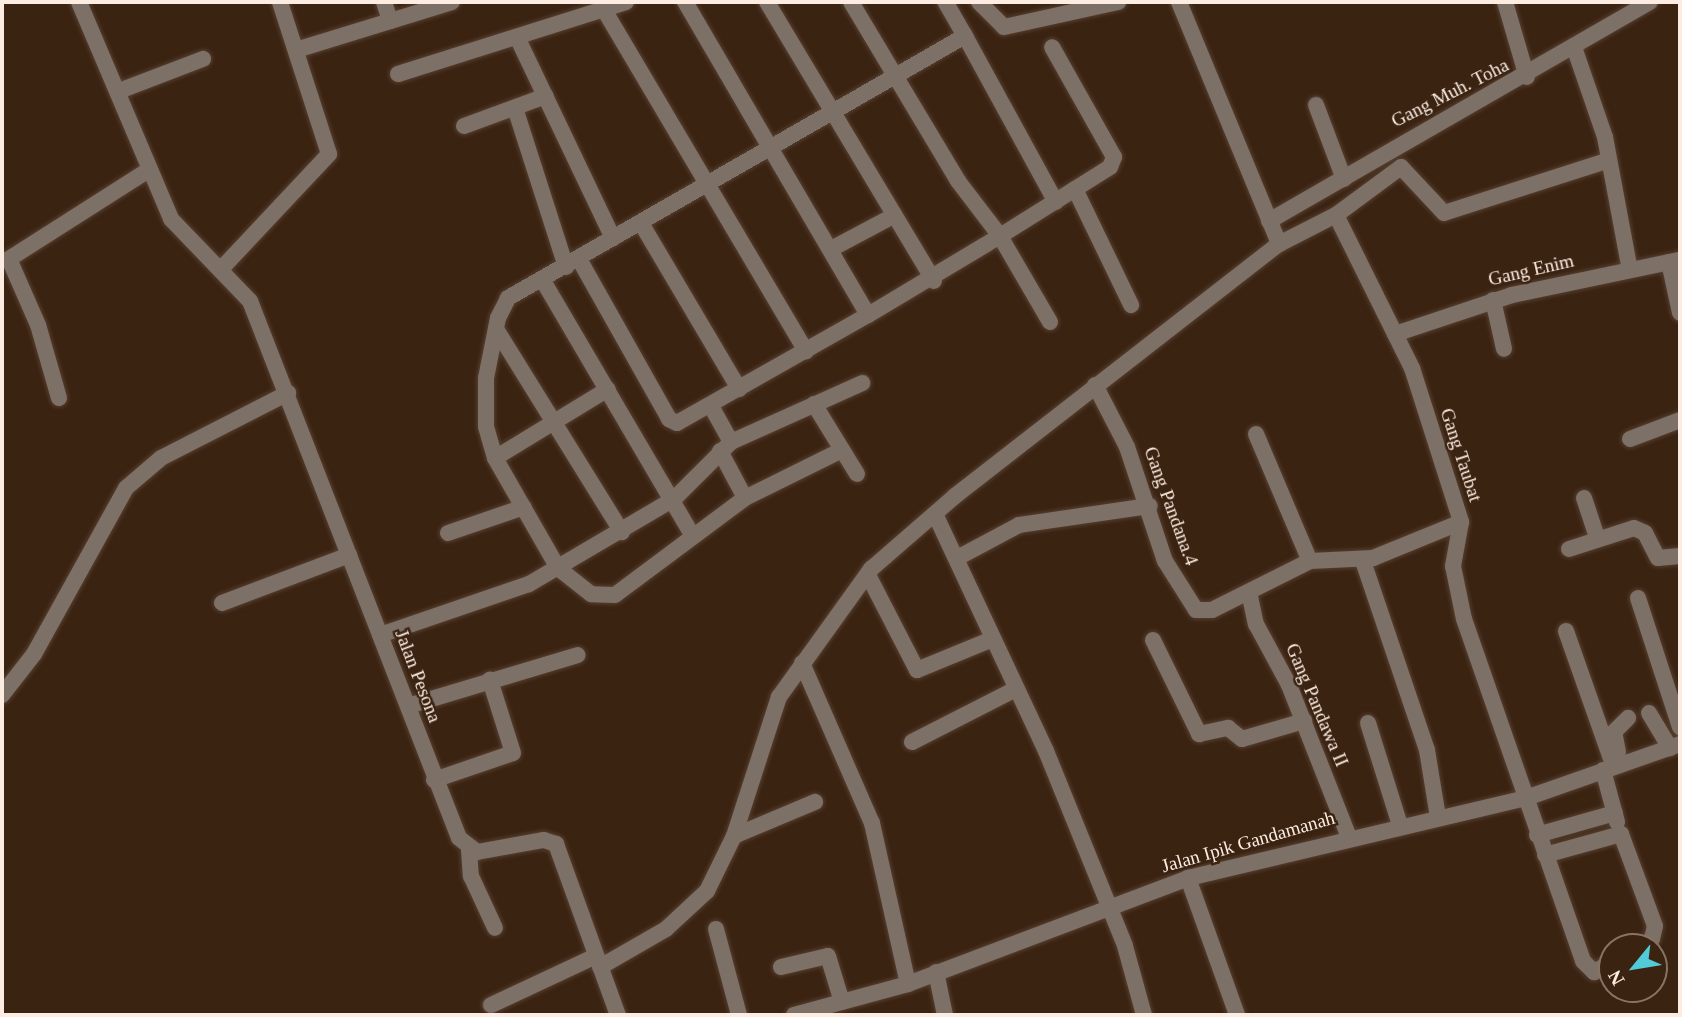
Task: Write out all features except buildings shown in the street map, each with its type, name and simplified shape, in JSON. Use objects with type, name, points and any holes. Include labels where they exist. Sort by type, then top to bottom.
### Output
[{"type":"street","name":"Jalan Pesona","points":[[79,2],[119,91],[147,171],[177,228],[223,267],[250,301],[288,393],[434,780],[469,850],[471,876],[495,928]]},
{"type":"street","points":[[223,267],[328,154],[280,2]]},
{"type":"street","points":[[384,2],[390,21]]},
{"type":"street","points":[[296,50],[452,2]]},
{"type":"street","points":[[398,74],[626,2]]},
{"type":"street","points":[[685,2],[868,315]]},
{"type":"street","points":[[767,2],[934,281]]},
{"type":"street","points":[[851,2],[898,72],[958,181],[1000,236],[1050,322]]},
{"type":"street","points":[[945,2],[1056,202]]},
{"type":"street","points":[[979,2],[1004,27],[1100,3],[1118,2]]},
{"type":"street","points":[[1179,2],[1274,232]]},
{"type":"street","points":[[1505,2],[1527,77]]},
{"type":"street","name":"Gang Muh. Toha","points":[[1274,232],[1385,149],[1527,77],[1578,60],[1650,2]]},
{"type":"street","points":[[603,8],[806,351]]},
{"type":"street","points":[[842,450],[745,498],[615,595],[591,594],[558,568],[495,458],[486,427],[486,378],[496,330],[508,298],[707,187],[898,72],[964,36]]},
{"type":"street","points":[[517,37],[613,238]]},
{"type":"street","points":[[515,108],[572,263],[669,419],[685,421],[868,315],[934,281],[1110,167],[1112,148],[1052,47]]},
{"type":"street","points":[[119,91],[203,60]]},
{"type":"street","points":[[1578,60],[1606,161],[1630,270]]},
{"type":"street","points":[[464,125],[546,96]]},
{"type":"street","points":[[1317,105],[1344,179]]},
{"type":"street","points":[[491,1005],[598,962],[694,907],[720,872],[774,708],[802,663],[868,575],[935,514],[1095,385],[1274,232],[1336,215],[1401,167],[1444,213],[1606,161]]},
{"type":"street","points":[[59,398],[38,325],[6,264],[18,250],[147,171]]},
{"type":"street","points":[[1075,189],[1131,305]]},
{"type":"street","points":[[831,249],[895,215]]},
{"type":"street","name":"Gang Taubat","points":[[1336,215],[1395,334],[1461,522],[1453,566],[1461,606],[1537,835],[1587,970],[1598,966]]},
{"type":"street","points":[[641,223],[739,389]]},
{"type":"street","points":[[1675,261],[1680,313]]},
{"type":"street","name":"Gang Enim","points":[[1395,334],[1493,300],[1675,261]]},
{"type":"street","points":[[542,279],[674,499],[693,536]]},
{"type":"street","points":[[1493,300],[1504,349]]},
{"type":"street","points":[[496,330],[555,420],[622,532]]},
{"type":"street","points":[[380,635],[558,568],[674,499],[726,447],[862,383]]},
{"type":"street","name":"Gang Pandana.4","points":[[1095,385],[1150,506],[1165,561],[1196,610],[1212,610],[1310,561],[1363,561],[1461,522]]},
{"type":"street","points":[[495,458],[608,389]]},
{"type":"street","points":[[2,695],[34,654],[126,488],[161,458],[288,393]]},
{"type":"street","points":[[814,404],[857,474]]},
{"type":"street","points":[[711,405],[745,498]]},
{"type":"street","points":[[1630,439],[1680,420]]},
{"type":"street","points":[[1256,434],[1310,561]]},
{"type":"street","points":[[1584,498],[1597,537]]},
{"type":"street","points":[[958,557],[1019,525],[1094,519],[1150,506]]},
{"type":"street","points":[[448,533],[524,507]]},
{"type":"street","points":[[935,514],[958,557],[990,640],[1046,751],[1109,909],[1144,1015]]},
{"type":"street","points":[[1569,549],[1597,537],[1641,529],[1658,558],[1680,556]]},
{"type":"street","points":[[222,603],[349,555]]},
{"type":"street","points":[[1363,561],[1427,750],[1438,817]]},
{"type":"street","points":[[868,575],[917,670],[990,640]]},
{"type":"street","name":"Gang Pandawa II","points":[[1249,592],[1256,624],[1304,721],[1348,835]]},
{"type":"street","points":[[1639,598],[1680,727]]},
{"type":"street","points":[[1566,631],[1613,767]]},
{"type":"street","points":[[1153,640],[1199,734],[1228,728],[1241,738],[1304,721]]},
{"type":"street","points":[[408,706],[579,655]]},
{"type":"street","points":[[802,663],[872,823],[908,984]]},
{"type":"street","points":[[434,780],[513,753],[490,680]]},
{"type":"street","points":[[912,742],[1014,690]]},
{"type":"street","points":[[1649,713],[1675,746]]},
{"type":"street","points":[[1628,718],[1614,732],[1615,813],[1655,926],[1654,933]]},
{"type":"street","points":[[1368,723],[1400,825]]},
{"type":"street","name":"Jalan Ipik Gandamanah","points":[[794,1015],[908,984],[1188,878],[1348,835],[1526,797],[1675,746]]},
{"type":"street","points":[[734,836],[815,802]]},
{"type":"street","points":[[1537,835],[1615,813]]},
{"type":"street","points":[[1545,855],[1621,834]]},
{"type":"street","points":[[469,850],[544,840],[556,845],[618,1015]]},
{"type":"street","points":[[1188,878],[1237,1015]]},
{"type":"street","points":[[716,929],[739,1015]]},
{"type":"street","points":[[781,967],[828,956],[842,1002]]},
{"type":"street","points":[[936,972],[946,1015]]}]
